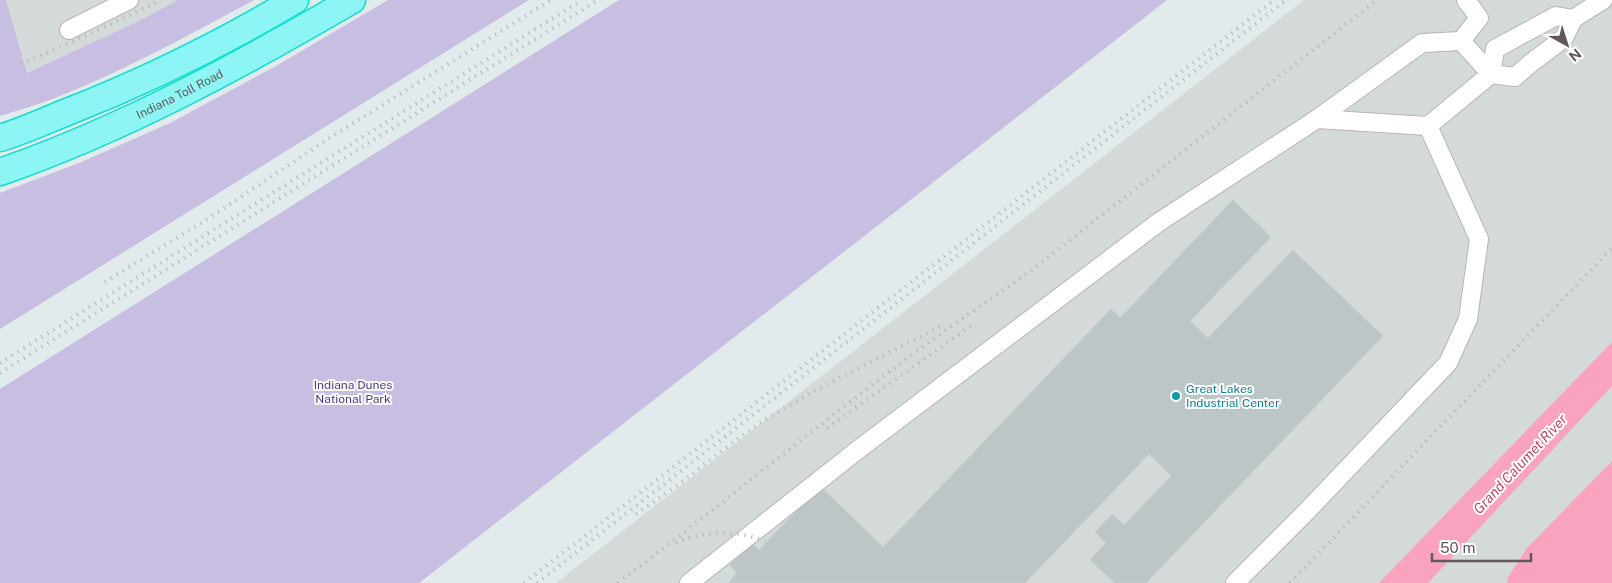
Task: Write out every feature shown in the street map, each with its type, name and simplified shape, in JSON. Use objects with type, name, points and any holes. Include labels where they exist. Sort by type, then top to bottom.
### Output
[{"type":"highway","points":[[0,138],[102,99],[178,64],[258,23],[296,0]]},
{"type":"highway","name":"Indiana Toll Road","points":[[0,172],[114,127],[193,89],[352,0]]},
{"type":"street","points":[[69,30],[129,0]]},
{"type":"street","points":[[1461,41],[1478,18],[1466,0]]},
{"type":"street","points":[[1317,119],[1428,126],[1491,74],[1495,49],[1556,16],[1580,10],[1602,0]]},
{"type":"street","points":[[689,583],[859,449],[1159,222],[1317,119],[1422,42],[1461,41],[1491,74],[1515,77],[1564,38],[1580,10]]},
{"type":"street","points":[[1235,583],[1305,513],[1448,363],[1468,319],[1479,239],[1428,126]]},
{"type":"shaded area","points":[[6,0],[178,0],[139,21],[27,73]]},
{"type":"shaded area","points":[[1304,0],[1612,0],[1612,583],[556,583]]},
{"type":"green space","points":[[0,0],[6,0],[27,73],[139,21],[178,0],[254,0],[106,76],[55,98],[0,116]]},
{"type":"green space","points":[[388,0],[529,0],[0,329],[0,193],[79,163],[170,123],[276,66]]},
{"type":"green space","name":"Indiana Dunes National Park","points":[[619,0],[1167,0],[419,583],[0,583],[0,389]]},
{"type":"water","name":"Grand Calumet River","points":[[1612,342],[1612,386],[1428,583],[1379,583]]},
{"type":"water","points":[[1612,461],[1612,583],[1507,583],[1508,577],[1527,548]]},
{"type":"building","name":"Great Lakes Industrial Center","points":[[1233,200],[1271,237],[1190,321],[1208,338],[1293,250],[1383,336],[1146,583],[1115,583],[1090,560],[1106,543],[1095,532],[1112,514],[1124,525],[1171,476],[1149,454],[1025,583],[728,583],[737,573],[730,565],[751,543],[759,550],[820,486],[883,547],[1111,309],[1120,318]]},
{"type":"railway","points":[[21,64],[161,0]]},
{"type":"railway","points":[[105,282],[209,218],[331,137],[551,0]]},
{"type":"railway","points":[[0,363],[582,0]]},
{"type":"railway","points":[[0,373],[598,0]]},
{"type":"railway","points":[[524,583],[1274,0]]},
{"type":"railway","points":[[537,583],[1286,0]]},
{"type":"railway","points":[[618,583],[930,341],[1033,269],[1377,0]]},
{"type":"railway","points":[[1290,583],[1612,248]]},
{"type":"railway","points":[[827,428],[974,324]]},
{"type":"railway","points":[[636,514],[766,419],[814,391],[941,326]]},
{"type":"railway","points":[[676,543],[698,536],[720,533],[743,535],[765,541]]},
{"type":"place","name":"Great Lakes Industrial Center","points":[[1176,396]]}]
